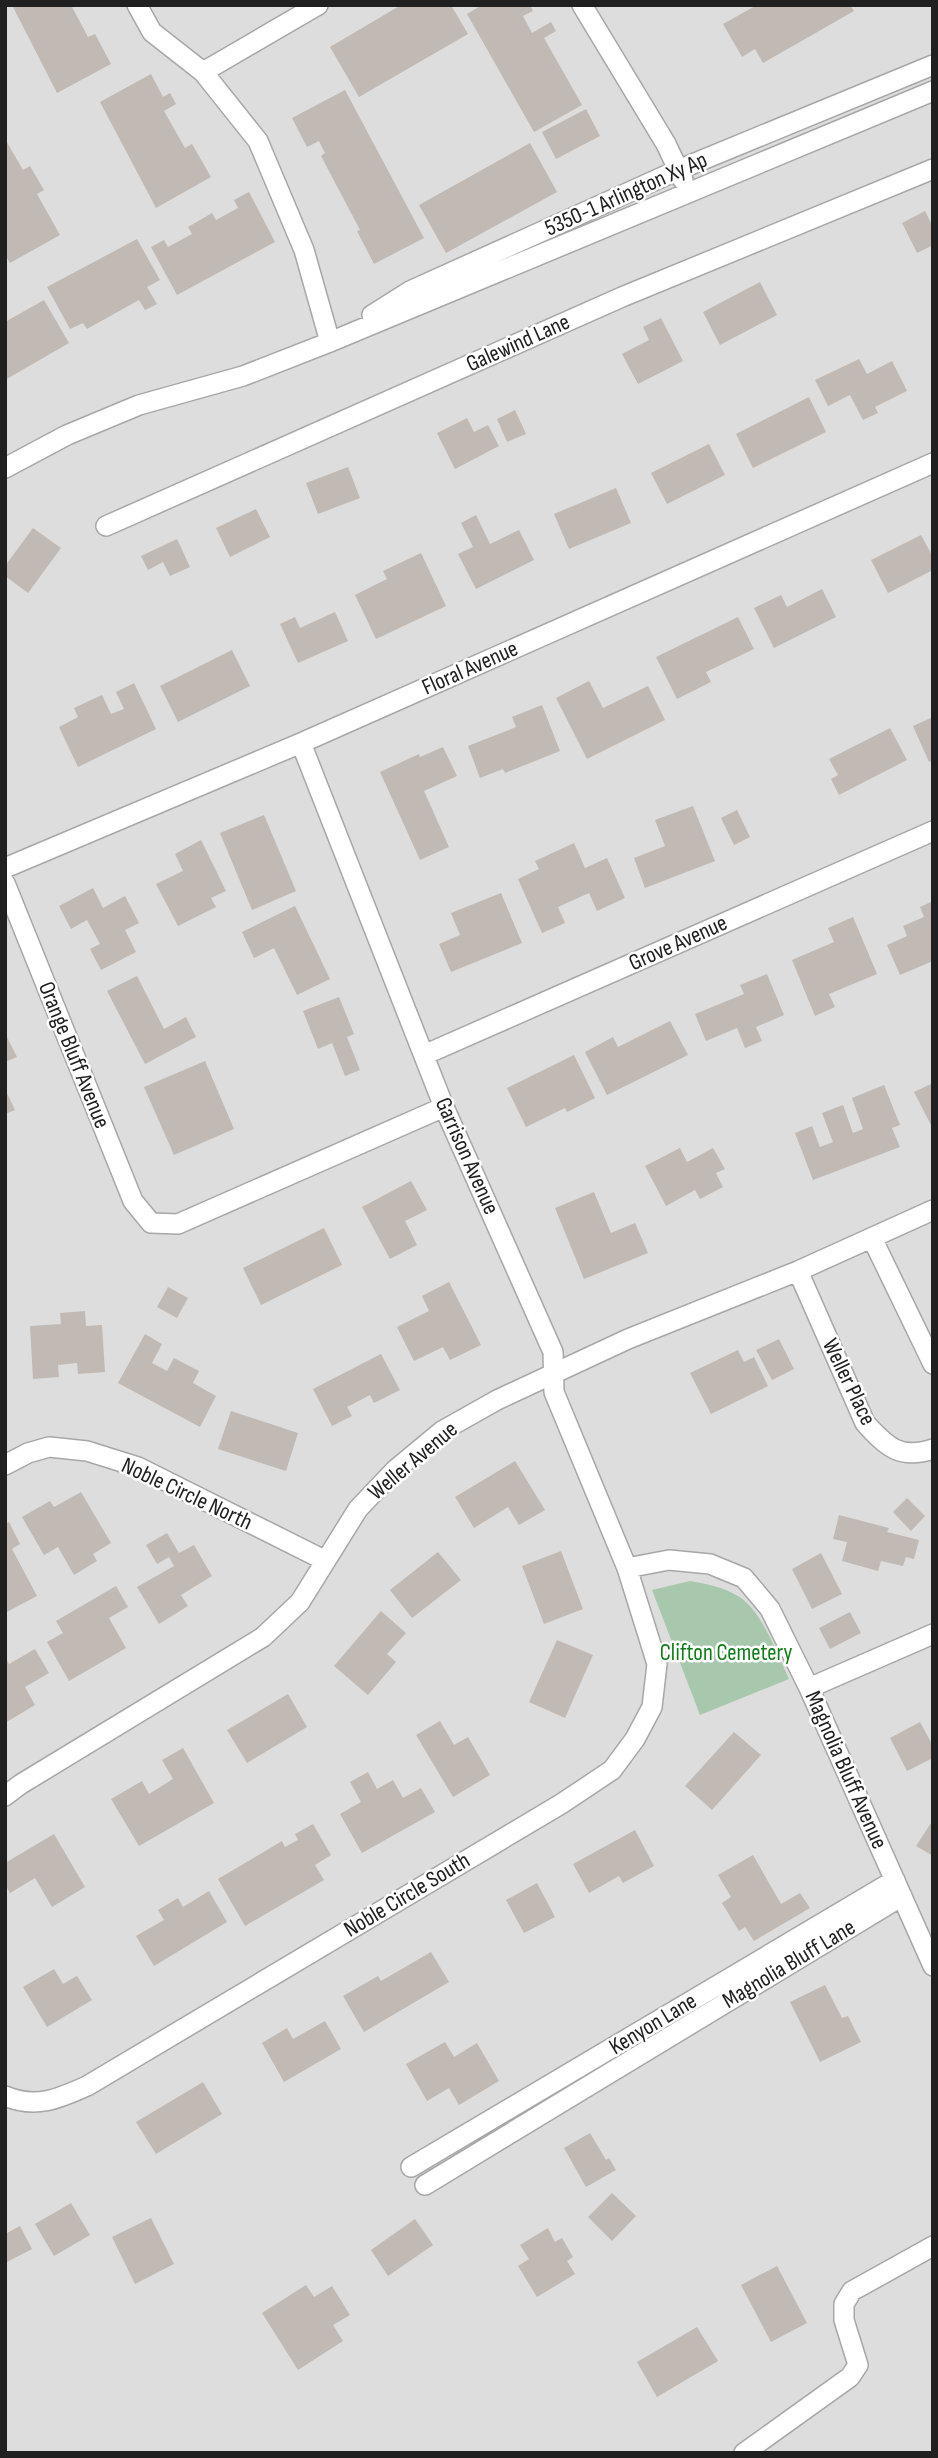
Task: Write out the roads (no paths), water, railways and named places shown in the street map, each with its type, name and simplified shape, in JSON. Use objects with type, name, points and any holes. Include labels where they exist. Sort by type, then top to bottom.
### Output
[{"type":"street","points":[[137,5],[152,32],[203,72],[258,141],[304,250],[330,342]]},
{"type":"street","points":[[203,72],[318,5]]},
{"type":"street","points":[[582,5],[666,144],[689,193]]},
{"type":"street","name":"5350-1 Arlington Xy Ap","points":[[330,342],[410,291],[678,170],[933,65]]},
{"type":"street","name":"5350-1 Arlington Xy Ap","points":[[5,468],[67,435],[139,405],[243,376],[330,342],[933,92]]},
{"type":"street","name":"Galewind Lane","points":[[106,526],[622,297],[933,169]]},
{"type":"street","name":"Floral Avenue","points":[[5,868],[301,743],[933,463]]},
{"type":"street","name":"Garrison Avenue","points":[[301,743],[444,1107],[553,1352],[554,1392],[627,1568]]},
{"type":"street","name":"Grove Avenue","points":[[424,1055],[933,831]]},
{"type":"street","name":"Orange Bluff Avenue","points":[[5,883],[133,1201],[151,1223],[178,1224],[444,1107]]},
{"type":"street","name":"Weller Avenue","points":[[10,1788],[263,1637],[300,1602],[358,1509],[395,1470],[442,1431],[497,1400],[628,1339],[797,1271],[933,1210]]},
{"type":"street","points":[[872,1237],[933,1364]]},
{"type":"street","name":"Weller Place","points":[[797,1271],[865,1423],[879,1439],[897,1452],[917,1454],[933,1449]]},
{"type":"street","name":"Noble Circle North","points":[[5,1465],[27,1453],[49,1447],[87,1451],[138,1467],[324,1560]]},
{"type":"street","name":"Magnolia Bluff Avenue","points":[[627,1568],[669,1560],[710,1564],[744,1578],[771,1609],[933,1966]]},
{"type":"street","name":"Noble Circle South","points":[[5,2096],[23,2103],[58,2099],[87,2086],[561,1804],[612,1770],[635,1739],[652,1707],[657,1664],[627,1568]]},
{"type":"street","points":[[809,1688],[933,1634]]},
{"type":"street","name":"Kenyon Lane","points":[[411,2167],[898,1888]]},
{"type":"street","name":"Magnolia Bluff Lane","points":[[425,2185],[898,1888]]},
{"type":"street","points":[[744,2453],[850,2377],[858,2365],[844,2320],[844,2304],[852,2291],[933,2246]]},
{"type":"park label","name":"Clifton Cemetery","points":[[726,1653]]}]
